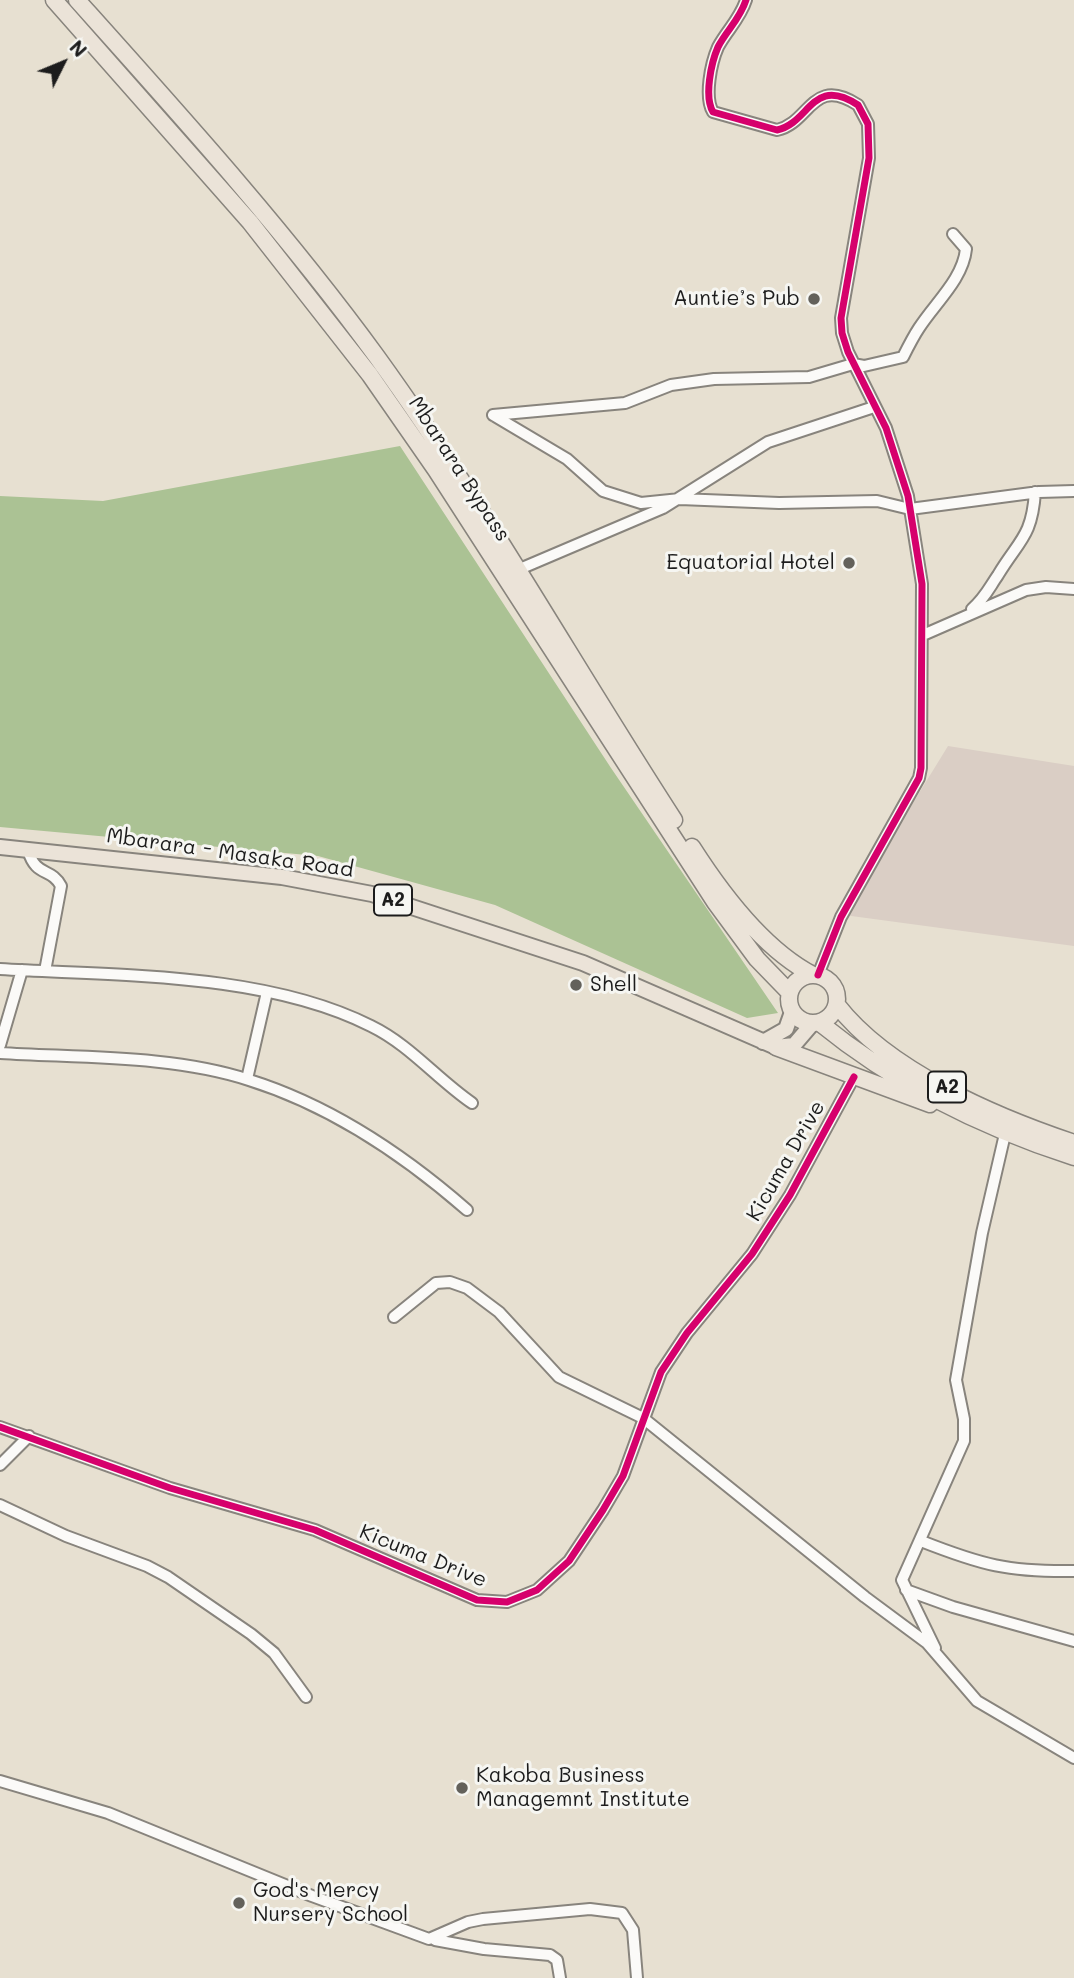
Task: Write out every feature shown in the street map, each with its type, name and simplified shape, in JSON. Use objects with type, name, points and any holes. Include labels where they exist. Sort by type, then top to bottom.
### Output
[{"type":"highway","name":"Mbarara Bypass","points":[[54,0],[258,231],[370,375],[436,470],[715,902],[757,959],[789,992]]},
{"type":"highway","name":"Mbarara Bypass","points":[[77,0],[205,143],[317,277],[455,470],[516,571],[721,889],[764,937],[797,967],[816,975]]},
{"type":"highway","points":[[792,1012],[789,992],[799,979],[816,975]]},
{"type":"highway","name":"A2","points":[[816,975],[834,988],[836,1004],[863,1034],[934,1080],[978,1104],[1074,1143]]},
{"type":"highway","points":[[816,1023],[831,1016],[836,1004]]},
{"type":"highway","name":"A2","points":[[792,1012],[800,1021],[816,1023],[851,1048],[888,1082]]},
{"type":"highway","name":"A2","points":[[769,1044],[854,1077],[888,1082],[1005,1134],[1074,1157]]},
{"type":"main road","name":"Mbarara - Masaka Road","points":[[0,847],[282,877],[372,894],[583,963],[769,1044]]},
{"type":"main road","points":[[769,1044],[786,1029],[792,1012]]},
{"type":"main road","points":[[769,1044],[793,1045],[816,1023]]},
{"type":"street","points":[[746,0],[737,23],[717,52],[709,101],[713,112],[777,130],[787,126],[814,101],[835,96],[858,105],[868,124],[869,158],[841,318],[842,333],[853,364],[901,468],[922,584],[919,778],[841,917],[816,975]]},
{"type":"street","points":[[953,234],[966,249],[965,259],[946,292],[918,328],[903,357],[864,366],[853,364],[809,377],[714,379],[671,385],[625,403],[493,415],[567,459],[603,491],[641,503],[680,499],[793,503],[877,501],[910,509],[1035,492],[1074,491]]},
{"type":"street","points":[[516,571],[680,499],[768,442],[874,407]]},
{"type":"street","points":[[961,618],[985,598],[999,573],[1028,534],[1035,492]]},
{"type":"street","points":[[923,635],[1026,590],[1046,587],[1074,589]]},
{"type":"street","points":[[28,850],[37,869],[58,880],[61,886],[45,971]]},
{"type":"street","points":[[0,969],[124,974],[267,992],[304,1002],[370,1025],[404,1046],[472,1103]]},
{"type":"street","points":[[0,1045],[22,970]]},
{"type":"street","points":[[247,1079],[267,992]]},
{"type":"street","points":[[0,1053],[167,1064],[247,1079],[308,1102],[346,1123],[434,1181],[467,1210]]},
{"type":"street","name":"Kicuma Drive","points":[[0,1427],[170,1488],[315,1530],[477,1601],[507,1602],[537,1590],[569,1561],[623,1476],[662,1372],[687,1333],[752,1254],[790,1195],[854,1077]]},
{"type":"street","points":[[938,1654],[902,1580],[964,1441],[964,1419],[956,1380],[982,1233],[1005,1134]]},
{"type":"street","points":[[394,1317],[436,1283],[450,1282],[467,1288],[499,1312],[559,1377],[643,1418],[938,1654],[977,1701],[1074,1758]]},
{"type":"street","points":[[0,1465],[29,1436]]},
{"type":"street","points":[[0,1505],[66,1536],[147,1566],[168,1577],[274,1653],[306,1697]]},
{"type":"street","points":[[921,1541],[977,1563],[1007,1570],[1074,1571]]},
{"type":"street","points":[[906,1590],[953,1607],[1074,1641]]},
{"type":"street","points":[[0,1781],[108,1813],[312,1896],[429,1939],[484,1949],[550,1955],[557,1960],[560,1978]]},
{"type":"street","points":[[429,1939],[446,1934],[468,1922],[482,1919],[607,1909],[622,1913],[633,1930],[636,1978]]},
{"type":"shaded area","points":[[948,746],[1074,766],[1074,946],[844,915]]},
{"type":"green space","points":[[400,446],[611,768],[778,1013],[747,1018],[495,905],[318,856],[0,827],[0,496],[103,501]]},
{"type":"cycle path","points":[[746,0],[718,47],[713,62],[709,89],[713,112],[777,130],[788,126],[821,98],[831,95],[843,97],[858,105],[868,124],[869,158],[841,318],[842,333],[848,352],[886,428],[908,496],[922,584],[919,778],[841,917],[818,975]]},
{"type":"cycle path","points":[[0,1427],[170,1488],[315,1530],[477,1600],[507,1602],[537,1590],[569,1561],[603,1510],[623,1476],[661,1372],[687,1333],[752,1254],[790,1195],[854,1077]]},
{"type":"place","name":"Auntie’s Pub","points":[[814,299]]},
{"type":"place","name":"Equatorial Hotel","points":[[849,563]]},
{"type":"place","name":"Shell","points":[[576,985]]},
{"type":"place","name":"Kakoba Business Managemnt Institute","points":[[462,1788]]},
{"type":"place","name":"God's Mercy Nursery School","points":[[239,1903]]}]
